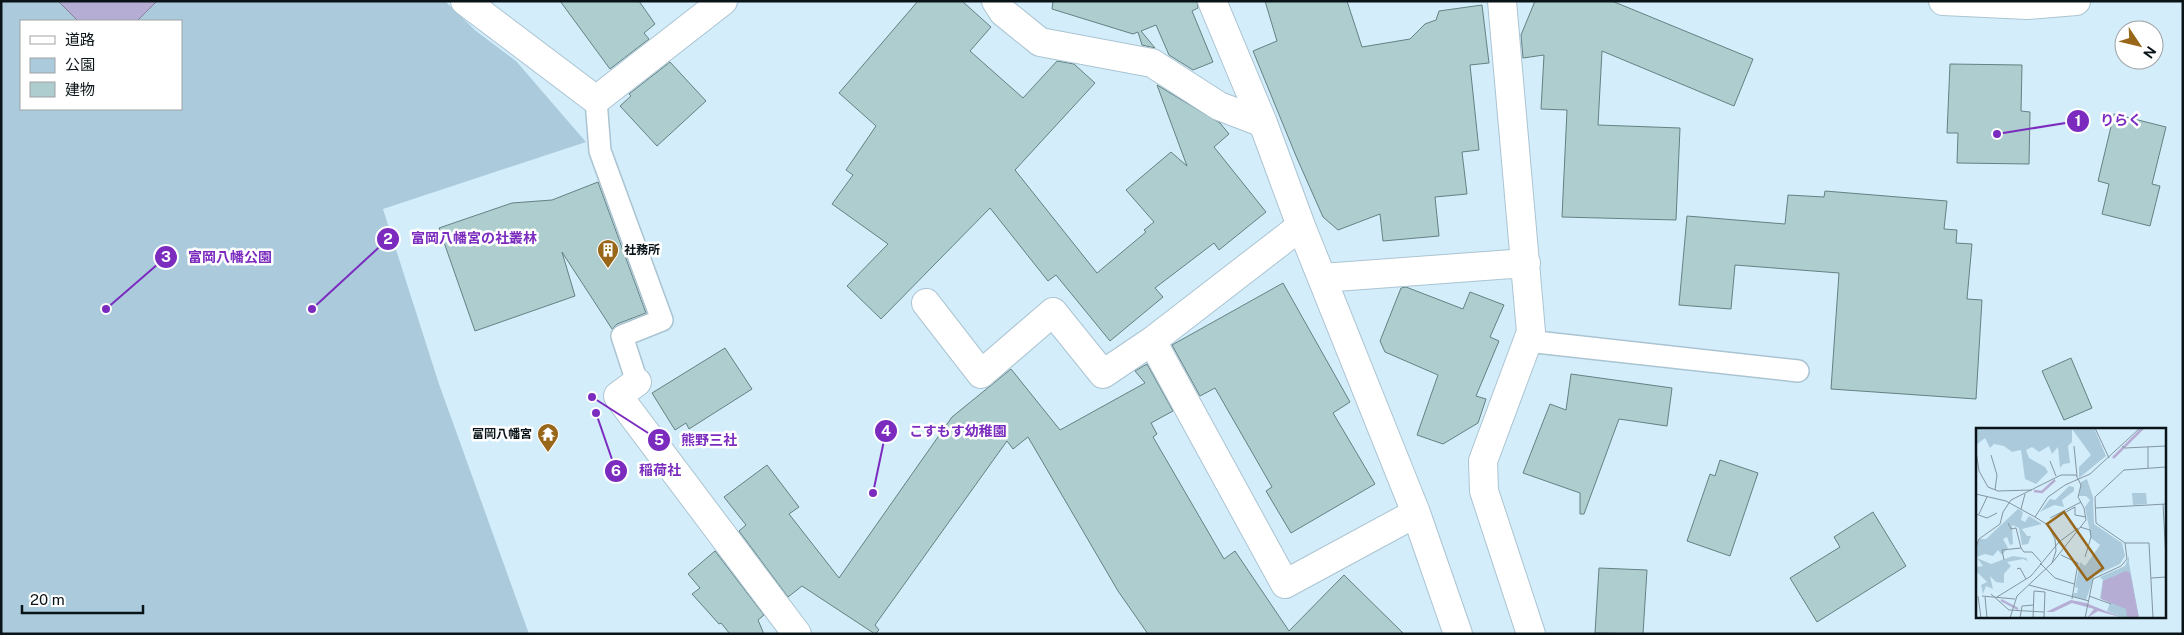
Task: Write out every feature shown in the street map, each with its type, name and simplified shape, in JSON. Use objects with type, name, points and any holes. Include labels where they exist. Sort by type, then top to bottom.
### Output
[{"type":"main road","points":[[465,1],[596,100],[723,1]]},
{"type":"main road","points":[[996,1],[1003,12],[1040,42],[1152,63],[1219,106],[1263,123]]},
{"type":"main road","points":[[1212,1],[1263,123],[1301,226],[1416,513],[1458,634]]},
{"type":"main road","points":[[1502,1],[1531,332],[1484,461],[1484,491],[1531,634]]},
{"type":"main road","points":[[1943,1],[2027,5],[2076,1]]},
{"type":"main road","points":[[926,303],[981,374],[1052,312],[1103,374],[1152,341],[1301,226]]},
{"type":"main road","points":[[1322,278],[1526,263]]},
{"type":"main road","points":[[1152,341],[1285,584],[1416,513]]},
{"type":"main road","points":[[636,382],[618,396],[797,634]]},
{"type":"lane","points":[[596,100],[600,151],[662,320],[622,336],[636,382]]},
{"type":"lane","points":[[1527,341],[1798,371]]},
{"type":"green space","points":[[1,1],[445,1],[476,31],[516,61],[586,142],[383,209],[439,384],[529,634],[1,634]]},
{"type":"shaded area","points":[[58,1],[157,1],[138,20],[77,20]]},
{"type":"building","points":[[560,1],[639,1],[655,24],[644,33],[649,39],[610,69]]},
{"type":"building","points":[[918,1],[962,1],[991,27],[970,51],[1023,98],[1057,61],[1074,64],[1095,83],[1015,170],[1097,273],[1146,232],[1144,230],[1154,222],[1126,190],[1171,152],[1187,166],[1157,85],[1220,123],[1229,134],[1214,147],[1266,212],[1219,250],[1214,243],[1155,288],[1163,297],[1110,341],[1056,275],[1048,281],[990,208],[881,319],[847,286],[888,244],[832,204],[853,175],[846,170],[876,126],[839,93]]},
{"type":"building","points":[[1053,1],[1197,1],[1198,8],[1192,11],[1213,62],[1193,70],[1169,55],[1156,25],[1141,31],[1155,48],[1142,45],[1138,32],[1133,34],[1052,9]]},
{"type":"building","points":[[1265,1],[1347,1],[1362,47],[1410,39],[1425,24],[1436,20],[1439,11],[1482,5],[1489,63],[1470,65],[1479,150],[1462,152],[1467,194],[1435,197],[1439,236],[1383,241],[1380,214],[1338,230],[1323,217],[1253,51],[1277,41]]},
{"type":"building","points":[[1535,1],[1612,1],[1753,59],[1734,106],[1602,51],[1598,125],[1680,128],[1676,220],[1562,217],[1567,110],[1541,109],[1544,55],[1523,58],[1521,35]]},
{"type":"building","points":[[670,62],[706,101],[657,146],[620,106],[631,96],[629,94]]},
{"type":"building","points":[[1950,64],[2022,65],[2021,111],[2030,112],[2029,164],[1957,163],[1958,133],[1947,133]]},
{"type":"building","points":[[2114,114],[2166,127],[2152,184],[2160,186],[2150,226],[2102,214],[2109,184],[2098,181]]},
{"type":"building","points":[[598,182],[646,313],[617,324],[612,329],[562,252],[575,296],[475,331],[439,228],[512,203],[552,200]]},
{"type":"building","points":[[1825,191],[1947,201],[1944,229],[1957,230],[1956,243],[1972,244],[1967,299],[1982,300],[1976,399],[1831,389],[1839,273],[1735,265],[1731,309],[1679,305],[1687,216],[1785,224],[1788,195],[1824,197]]},
{"type":"building","points":[[1283,283],[1350,402],[1333,413],[1375,484],[1291,533],[1266,491],[1272,487],[1215,388],[1200,396],[1172,345]]},
{"type":"building","points":[[1406,287],[1463,309],[1470,292],[1504,305],[1490,337],[1499,341],[1476,396],[1486,399],[1478,423],[1443,444],[1417,435],[1438,375],[1385,352],[1380,341],[1401,288]]},
{"type":"building","points":[[725,348],[752,389],[689,429],[686,423],[675,430],[652,393]]},
{"type":"building","points":[[2071,358],[2092,408],[2064,420],[2042,371]]},
{"type":"building","points":[[1147,364],[1173,411],[1151,423],[1157,434],[1153,437],[1224,559],[1235,551],[1289,631],[1344,575],[1404,634],[1148,634],[1118,591],[1028,437],[1013,449],[1007,441],[875,625],[879,630],[875,634],[802,586],[788,597],[739,531],[746,525],[724,497],[767,465],[799,507],[789,514],[839,578],[952,417],[1011,369],[1060,430],[1145,383],[1135,371]]},
{"type":"building","points":[[1571,374],[1672,388],[1667,426],[1619,419],[1584,514],[1580,514],[1580,493],[1523,473],[1550,404],[1566,410]]},
{"type":"building","points":[[1720,460],[1758,473],[1730,556],[1687,541],[1710,474],[1715,476]]},
{"type":"building","points":[[1873,512],[1906,566],[1817,622],[1790,578],[1840,547],[1834,537]]},
{"type":"building","points":[[715,551],[764,615],[758,620],[764,634],[730,634],[692,594],[700,588],[688,574]]},
{"type":"building","points":[[1599,568],[1647,570],[1643,634],[1595,633]]},
{"type":"place","name":"りらく","points":[[1997,134]]},
{"type":"place","name":"社務所","points":[[608,269]]},
{"type":"place","name":"富岡八幡公園","points":[[106,309]]},
{"type":"place","name":"富岡八幡宮の社叢林","points":[[312,309]]},
{"type":"place","name":"熊野三社","points":[[592,397]]},
{"type":"place","name":"稲荷社","points":[[596,413]]},
{"type":"place","name":"富岡八幡宮","points":[[548,453]]},
{"type":"place","name":"こすもす幼稚園","points":[[873,493]]}]
